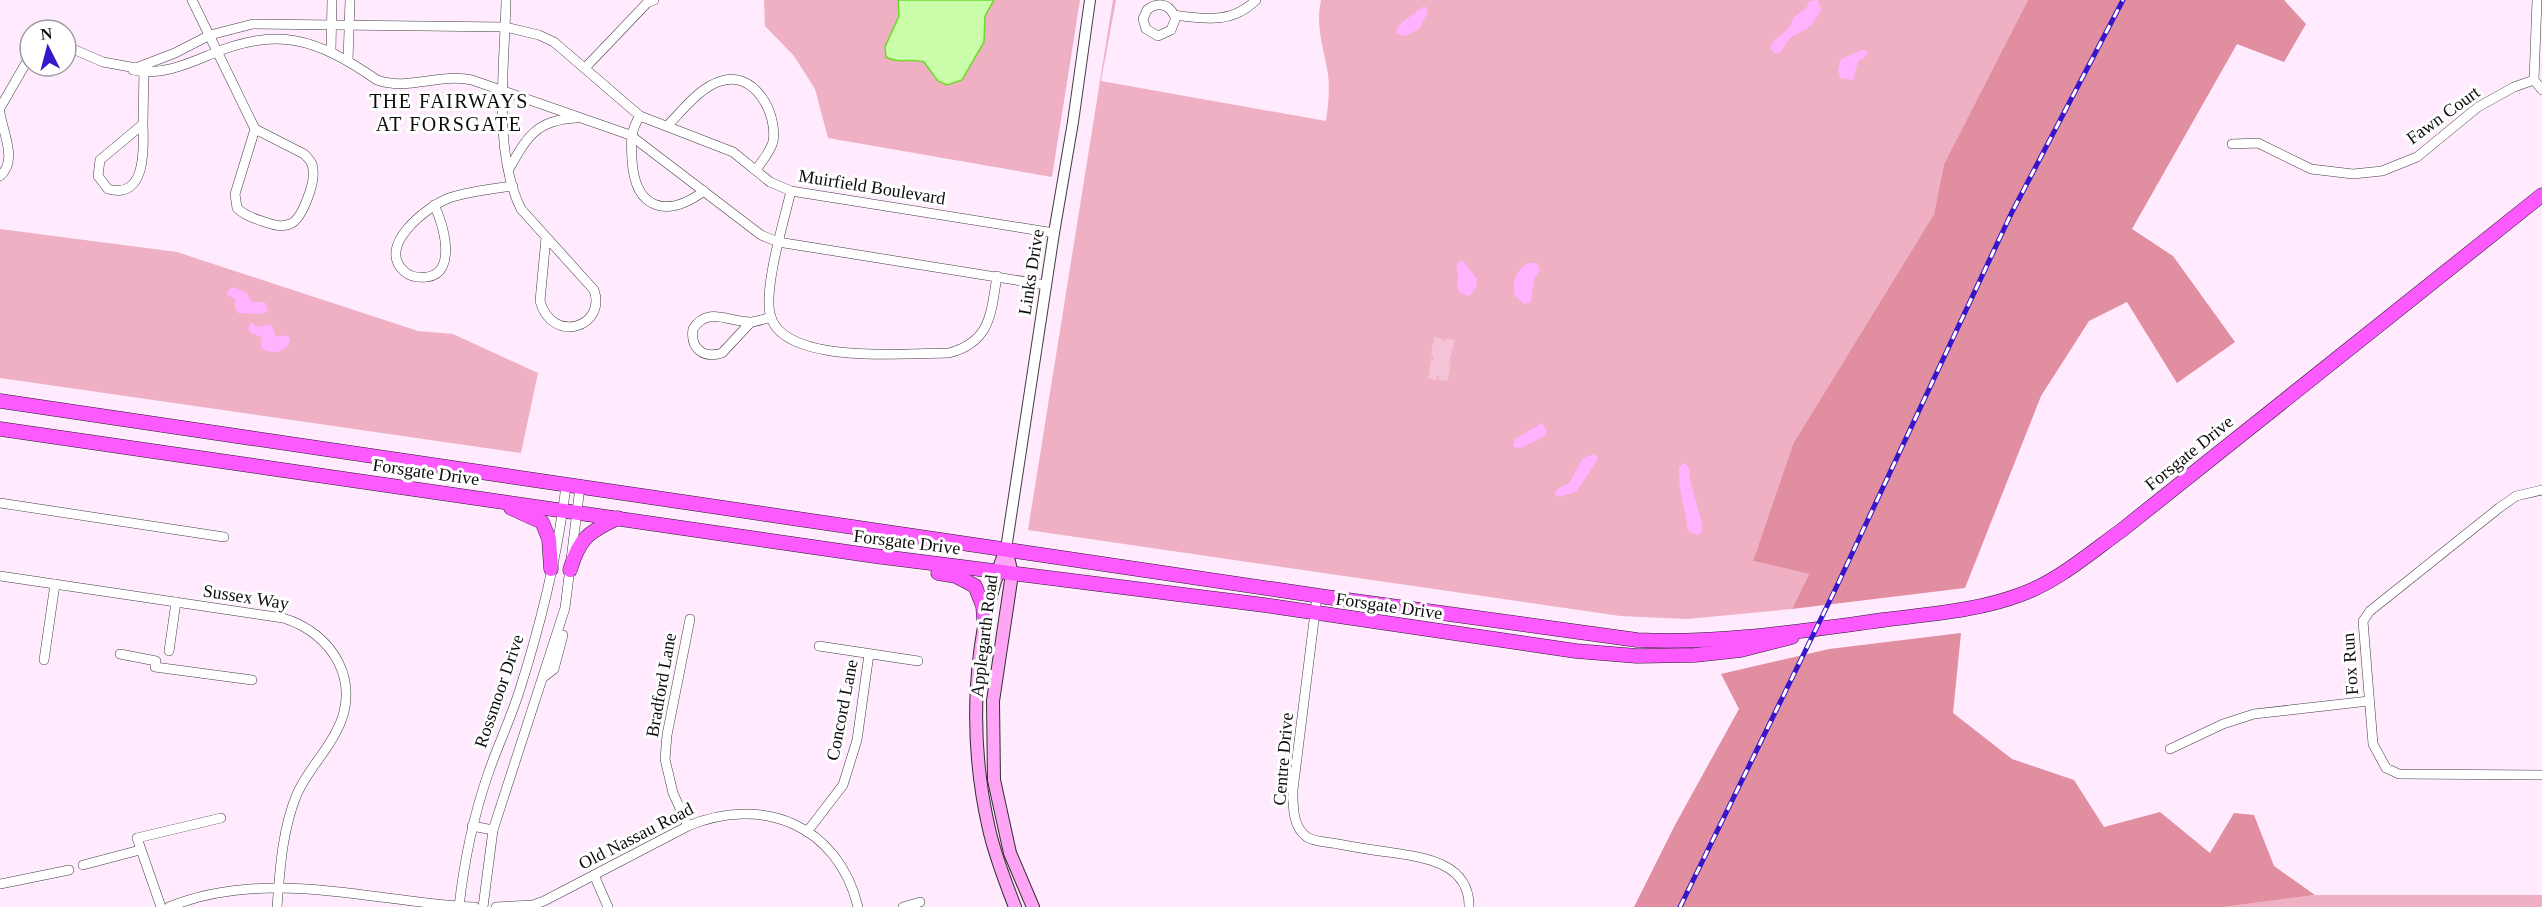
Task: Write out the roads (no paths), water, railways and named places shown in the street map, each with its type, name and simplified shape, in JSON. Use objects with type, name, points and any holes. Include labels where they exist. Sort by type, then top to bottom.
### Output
[{"type":"main road","name":"Forsgate Drive","points":[[0,401],[1317,596],[1637,639],[1667,641],[1809,630],[1971,608],[2023,594],[2062,573],[2122,530],[2542,195]]},
{"type":"main road","name":"Forsgate Drive","points":[[0,429],[875,556],[1316,613],[1575,651],[1637,656],[1695,655],[1768,645],[1809,630]]},
{"type":"main road","points":[[484,498],[542,522],[549,539],[551,569]]},
{"type":"main road","points":[[570,570],[576,550],[589,533],[618,518]]},
{"type":"main road","name":"Applegarth Road","points":[[1006,549],[997,571],[984,620],[978,674],[976,724],[979,763],[989,827],[996,857],[1015,907]]},
{"type":"main road","name":"Applegarth Road","points":[[1006,549],[1011,574],[993,701],[994,780],[1010,853],[1033,907]]},
{"type":"main road","points":[[875,556],[914,570],[956,576],[967,580],[975,586],[979,594],[984,620]]},
{"type":"street","points":[[192,0],[255,129],[304,154],[312,166],[313,179],[301,215],[291,224],[278,226],[249,217],[237,208],[235,194],[255,129]]},
{"type":"street","points":[[331,51],[332,0]]},
{"type":"street","points":[[348,61],[350,0]]},
{"type":"street","points":[[506,0],[503,123],[513,186],[521,209],[594,290],[597,305],[584,323],[569,327],[560,326],[547,318],[543,311],[540,301],[546,238]]},
{"type":"street","name":"Links Drive","points":[[1006,549],[1090,0]]},
{"type":"street","points":[[1175,20],[1171,30],[1158,36],[1146,29],[1143,19],[1147,10],[1158,4],[1167,7],[1174,15],[1211,20],[1243,12],[1256,0]]},
{"type":"street","points":[[2537,0],[2534,80],[2542,90]]},
{"type":"street","points":[[585,69],[649,1]]},
{"type":"street","name":"Muirfield Boulevard","points":[[145,68],[210,35],[253,24],[506,27],[539,35],[554,42],[640,116],[733,152],[770,182],[791,191],[1054,233]]},
{"type":"street","name":"Muirfield Boulevard","points":[[78,51],[103,62],[128,68],[145,68],[184,65],[235,44],[263,39],[292,40],[331,51],[385,83],[408,84],[460,77],[504,90],[630,135],[761,235],[778,242],[1046,285]]},
{"type":"street","points":[[143,124],[100,160],[98,176],[108,189],[122,190],[136,182],[139,175],[143,146],[145,68]]},
{"type":"street","points":[[0,108],[18,77]]},
{"type":"street","points":[[668,125],[704,90],[715,83],[724,80],[744,82],[761,94],[766,103],[772,128],[773,140],[770,150],[756,170]]},
{"type":"street","name":"Fawn Court","points":[[2232,144],[2258,143],[2311,169],[2354,174],[2382,171],[2417,157],[2478,107],[2514,87],[2534,80]]},
{"type":"street","points":[[0,113],[9,158],[6,170],[0,176]]},
{"type":"street","points":[[640,116],[630,135],[633,175],[636,184],[648,200],[666,207],[676,207],[704,191]]},
{"type":"street","points":[[509,169],[532,132],[548,122],[583,117]]},
{"type":"street","points":[[434,205],[445,231],[444,261],[442,267],[430,277],[415,278],[404,271],[398,263],[396,246],[399,238],[434,205],[473,191],[513,186]]},
{"type":"street","points":[[791,191],[778,242],[770,295],[771,317],[778,328],[795,342],[814,349],[850,353],[949,353],[971,344],[987,327],[991,316],[997,276]]},
{"type":"street","points":[[751,322],[727,350],[717,355],[699,352],[693,342],[693,329],[705,317],[715,316],[751,322],[771,317]]},
{"type":"street","name":"Rossmoor Drive","points":[[483,907],[493,831],[565,608],[570,570],[570,510],[573,486]]},
{"type":"street","name":"Rossmoor Drive","points":[[459,907],[472,826],[527,665],[551,569],[570,510],[573,486]]},
{"type":"street","name":"Fox Run","points":[[2542,490],[2516,496],[2370,611],[2363,621],[2373,744],[2386,768],[2399,774],[2542,775]]},
{"type":"street","points":[[0,503],[224,537]]},
{"type":"street","name":"Sussex Way","points":[[0,576],[276,617],[302,624],[317,634],[332,649],[344,675],[346,700],[342,721],[297,794],[281,853],[277,907]]},
{"type":"street","points":[[44,660],[55,584]]},
{"type":"street","name":"Centre Drive","points":[[1317,596],[1293,790],[1293,808],[1298,827],[1306,837],[1432,860],[1451,868],[1464,883],[1469,897],[1469,907]]},
{"type":"street","points":[[169,651],[176,602]]},
{"type":"street","name":"Bradford Lane","points":[[688,825],[673,793],[665,759],[667,735],[690,619]]},
{"type":"street","points":[[819,646],[918,661]]},
{"type":"street","points":[[120,654],[156,661],[156,667],[252,680]]},
{"type":"street","name":"Concord Lane","points":[[807,832],[843,785],[857,740],[869,654]]},
{"type":"street","points":[[527,665],[544,674]]},
{"type":"street","points":[[2170,749],[2223,724],[2254,714],[2369,701]]},
{"type":"street","name":"Old Nassau Road","points":[[496,907],[532,905],[558,895],[688,825],[709,817],[749,812],[788,821],[807,832],[834,856],[854,889],[858,907]]},
{"type":"street","points":[[161,907],[137,838],[221,818]]},
{"type":"street","points":[[472,826],[493,831]]},
{"type":"street","points":[[83,865],[140,850]]},
{"type":"street","points":[[0,884],[69,870]]},
{"type":"street","points":[[594,875],[608,907]]},
{"type":"street","points":[[169,907],[234,889],[278,886],[387,902],[475,907]]},
{"type":"street","points":[[903,907],[920,902]]},
{"type":"railway","points":[[1680,907],[1835,590],[2011,214],[2123,0]]},
{"type":"district","name":"THE FAIRWAYS AT FORSGATE","points":[[449,112]]}]
